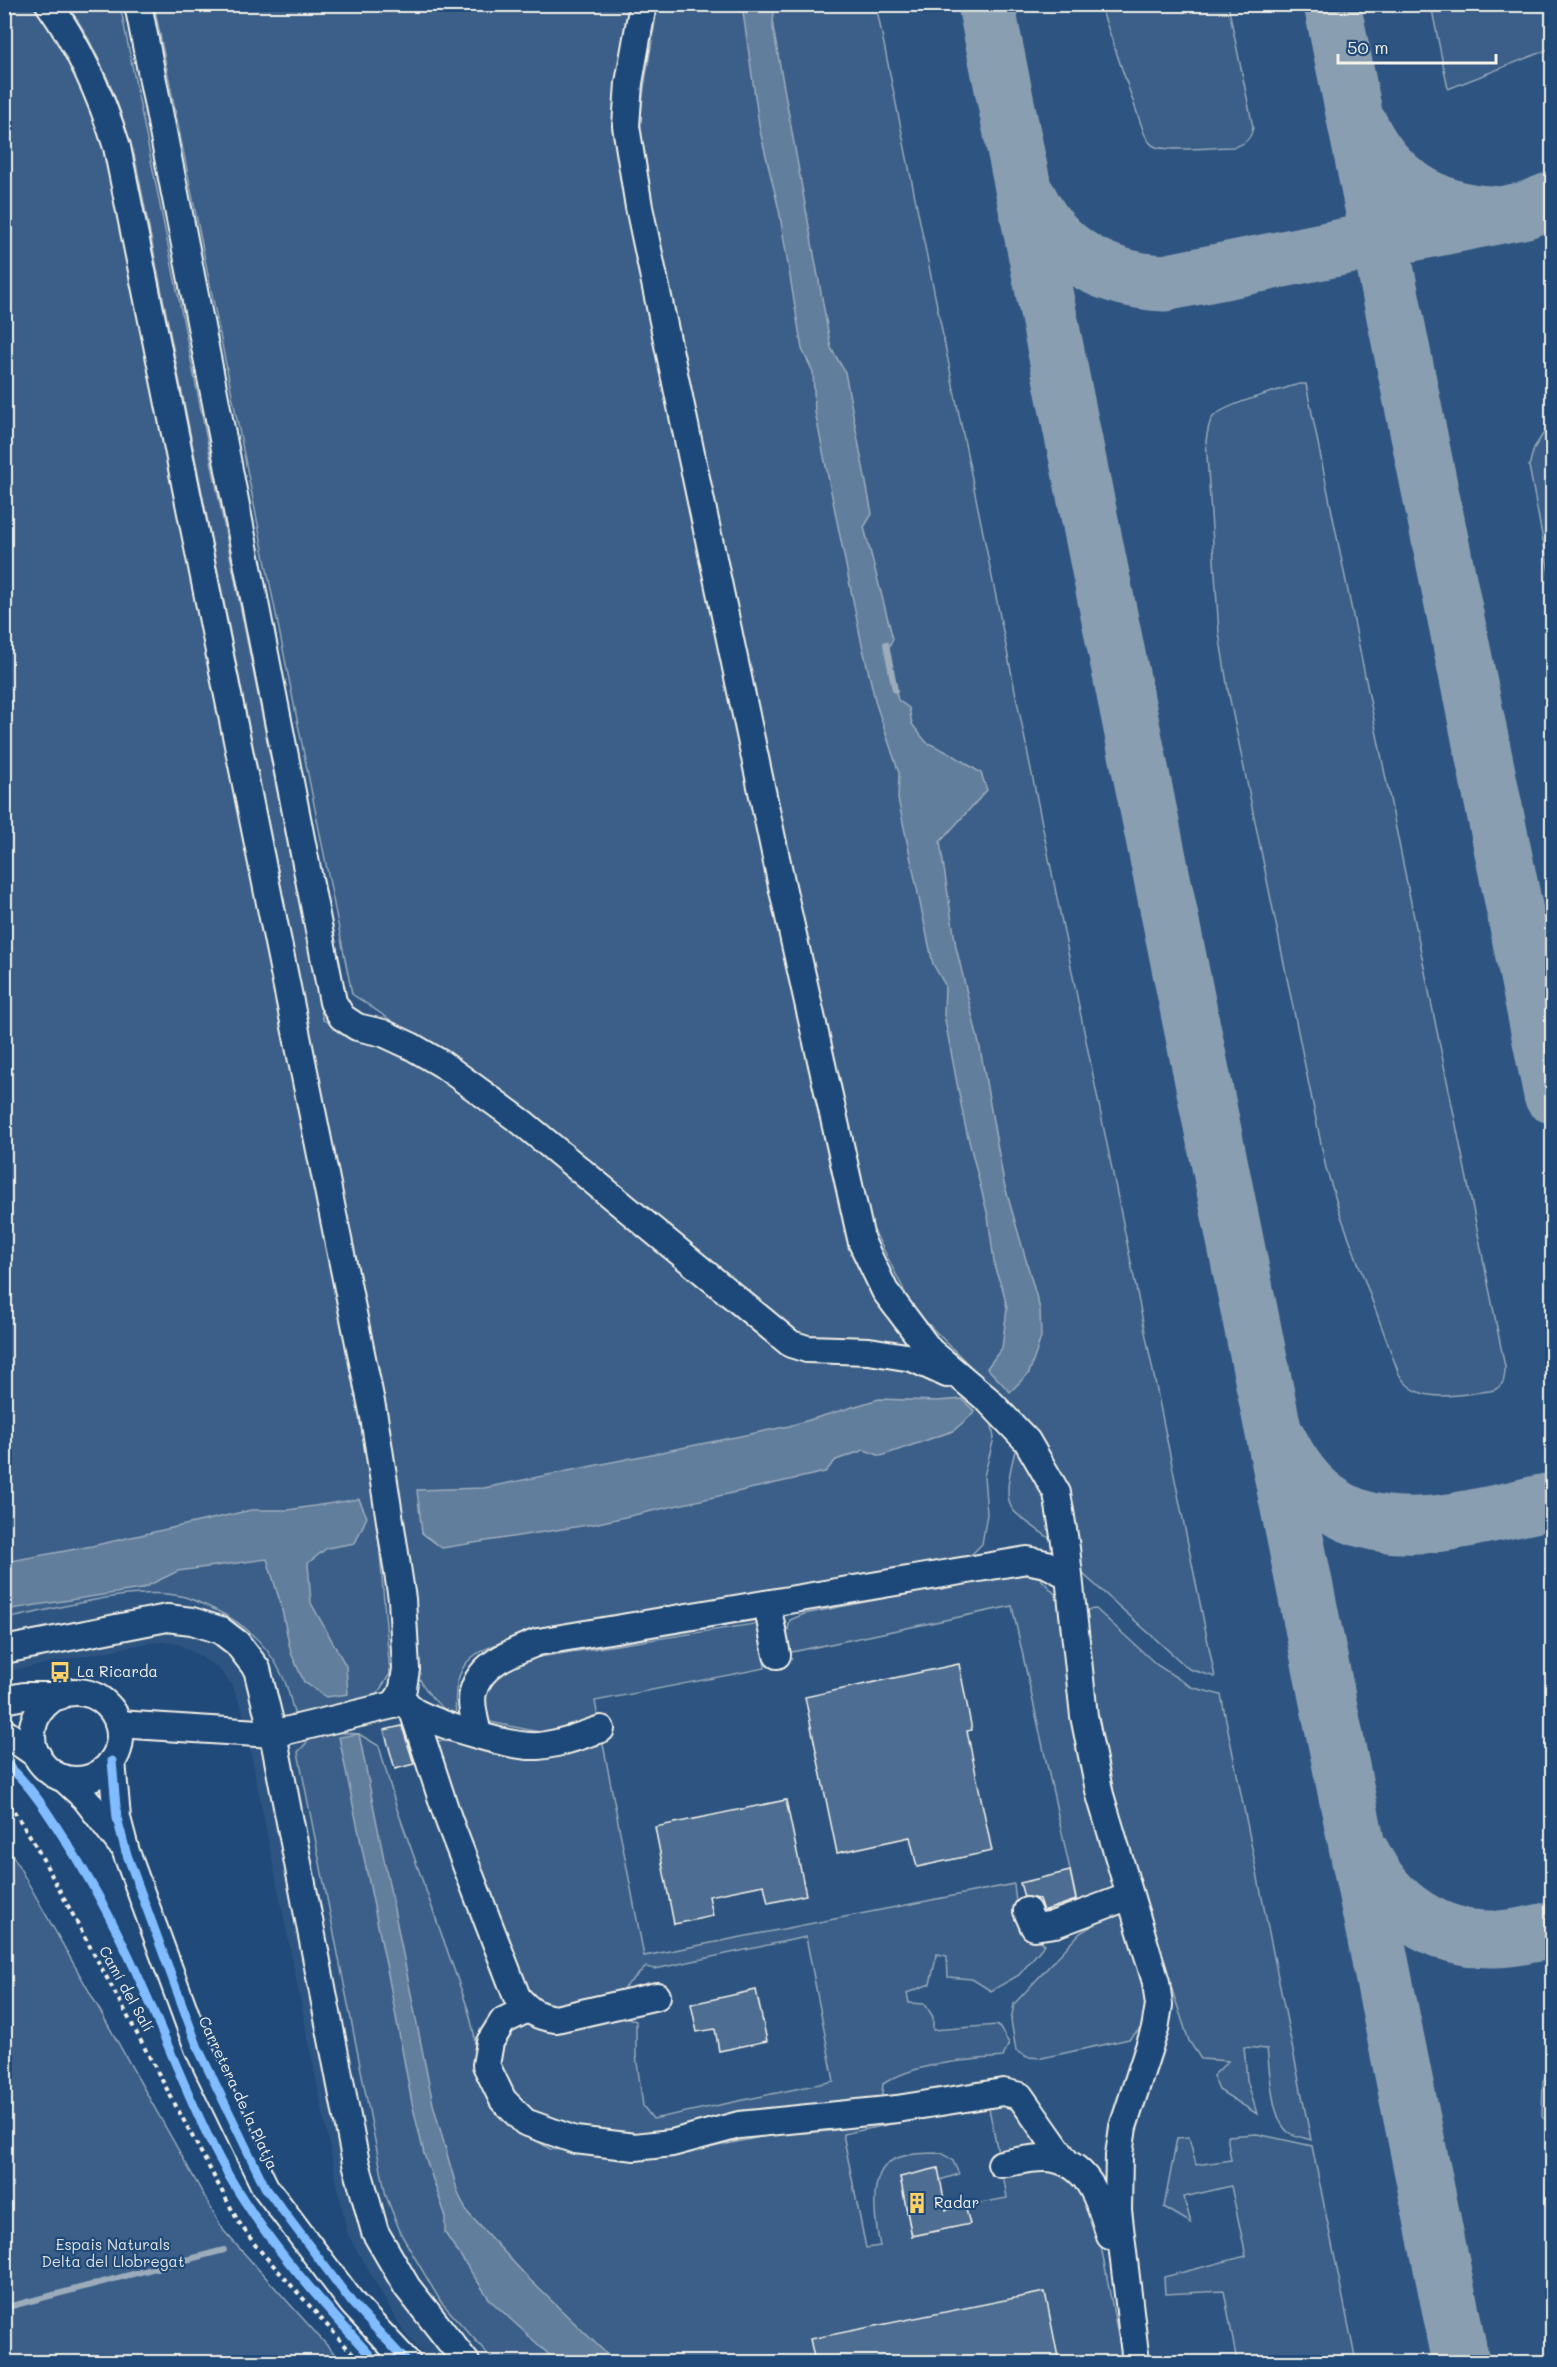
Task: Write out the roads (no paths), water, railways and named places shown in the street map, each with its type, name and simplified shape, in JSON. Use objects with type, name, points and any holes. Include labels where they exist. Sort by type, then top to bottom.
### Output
[{"type":"street","points":[[50,4],[86,63],[104,104],[117,147],[130,208],[374,1417],[402,1599],[407,1704],[517,1997],[527,2009],[541,2017],[556,2019],[657,1996]]},
{"type":"street","points":[[138,4],[333,1002],[342,1017],[357,1027],[382,1033],[411,1046],[473,1086],[523,1123],[791,1344],[807,1349],[869,1352],[912,1358],[952,1377],[988,1400]]},
{"type":"street","points":[[643,4],[629,82],[626,126],[639,207],[782,886],[862,1243],[885,1291],[930,1351],[988,1400],[1027,1441],[1057,1493],[1069,1576],[1084,1716],[1100,1795],[1156,1982],[1159,2004],[1155,2029],[1123,2127],[1119,2155],[1118,2210],[1136,2362]]},
{"type":"street","points":[[478,1734],[474,1716],[473,1692],[484,1672],[501,1657],[538,1642],[1027,1560],[1046,1564],[1069,1576]]},
{"type":"street","points":[[767,1604],[777,1655]]},
{"type":"street","points":[[4,1650],[167,1618],[192,1621],[220,1630],[237,1643],[257,1669],[273,1734],[356,2163],[375,2232],[406,2287],[466,2362]]},
{"type":"street","points":[[4,1700],[24,1696],[60,1696],[80,1692],[95,1696],[113,1712],[120,1737],[112,1761],[103,1770],[90,1777],[75,1780],[63,1778],[51,1772],[38,1756],[4,1732]]},
{"type":"street","points":[[38,1756],[32,1737],[35,1720],[43,1707],[60,1696]]},
{"type":"street","points":[[118,1724],[273,1734],[393,1705],[407,1704],[432,1721],[512,1744],[535,1746],[558,1743],[600,1729]]},
{"type":"street","name":"Carretera de la Platja","points":[[112,1761],[117,1818],[126,1852],[198,2048],[265,2187],[354,2304],[407,2362]]},
{"type":"street","name":"Carretera de la Platja","points":[[63,1778],[92,1806],[126,1852]]},
{"type":"street","points":[[1027,1911],[1034,1926],[1055,1924],[1130,1896]]},
{"type":"street","points":[[527,2009],[503,2021],[490,2042],[486,2065],[502,2100],[525,2122],[575,2140],[635,2147],[672,2144],[739,2125],[897,2109],[1003,2092],[1020,2096],[1044,2134],[1067,2163],[1080,2172],[1090,2184],[1099,2198],[1111,2239],[1123,2248]]},
{"type":"street","points":[[1001,2164],[1048,2158],[1067,2163]]},
{"type":"waterway","points":[[886,644],[895,690]]},
{"type":"waterway","points":[[4,2308],[224,2250]]},
{"type":"place","name":"La Ricarda","points":[[60,1672]]},
{"type":"place","name":"Radar","points":[[917,2203]]},
{"type":"park label","name":"Espais Naturals Delta del Llobregat","points":[[113,2254]]}]
